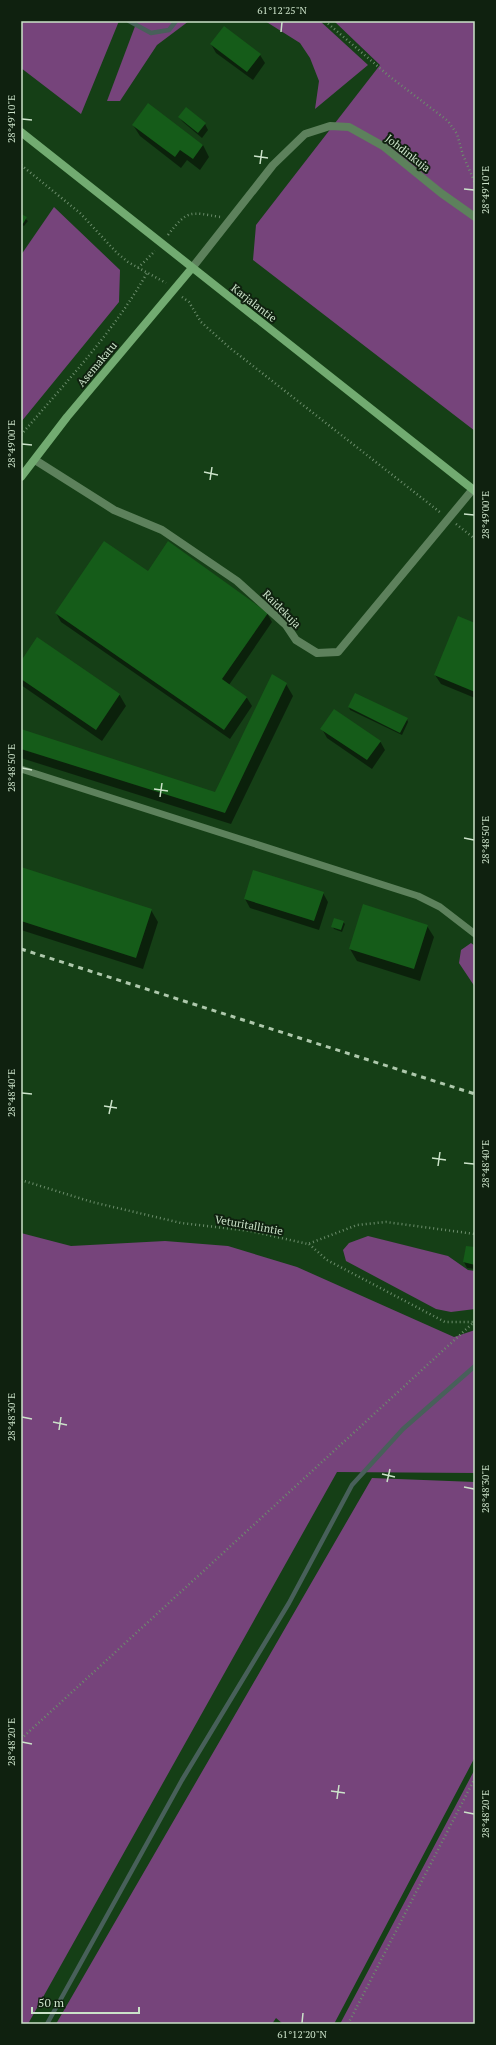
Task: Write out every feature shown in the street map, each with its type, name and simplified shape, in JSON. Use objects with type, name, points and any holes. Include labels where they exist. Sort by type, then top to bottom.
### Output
[{"type":"main road","name":"Karjalantie","points":[[21,132],[474,490]]},
{"type":"main road","name":"Asemakatu","points":[[21,477],[67,417],[192,268]]},
{"type":"street","name":"Johdinkuja","points":[[192,268],[273,165],[305,134],[330,126],[349,127],[383,146],[441,193],[475,217]]},
{"type":"street","name":"Raidekuja","points":[[34,460],[114,510],[162,530],[237,581],[286,625],[296,640],[318,653],[338,652],[448,518],[474,490]]},
{"type":"lane","points":[[21,769],[418,896],[440,907],[475,934]]},
{"type":"path","points":[[325,21],[389,76],[448,121],[457,134],[463,155],[475,183]]},
{"type":"path","points":[[21,165],[80,213],[116,252],[146,273],[161,280]]},
{"type":"path","points":[[175,226],[189,214],[201,213],[230,219]]},
{"type":"path","points":[[138,268],[152,254]]},
{"type":"path","points":[[21,435],[112,327],[132,299],[146,273]]},
{"type":"path","points":[[189,302],[201,322],[230,348],[475,538]]},
{"type":"path","name":"Veturitallintie","points":[[21,1180],[92,1202],[181,1224],[250,1231],[308,1244]]},
{"type":"path","points":[[475,1234],[386,1222],[371,1222],[357,1225],[308,1244],[327,1260],[444,1322],[475,1322]]},
{"type":"path","points":[[21,1739],[475,1322]]},
{"type":"path","points":[[348,2024],[475,1778]]},
{"type":"shaded area","points":[[21,21],[119,21],[81,114],[21,68]]},
{"type":"shaded area","points":[[137,21],[189,21],[157,45],[120,101],[107,101]]},
{"type":"shaded area","points":[[265,21],[320,21],[368,65],[315,109],[319,81],[310,58],[300,43]]},
{"type":"shaded area","points":[[334,21],[475,21],[475,431],[253,260],[256,225],[380,65]]},
{"type":"shaded area","points":[[54,207],[120,270],[119,302],[21,422],[21,255]]},
{"type":"shaded area","points":[[471,943],[475,946],[475,987],[459,963],[461,950]]},
{"type":"shaded area","points":[[21,1233],[71,1246],[165,1241],[228,1246],[297,1267],[454,1337],[475,1330],[475,1473],[337,1472],[28,2024],[21,2024]]},
{"type":"shaded area","points":[[368,1236],[448,1256],[468,1270],[475,1271],[475,1309],[451,1312],[436,1309],[346,1261],[343,1250],[349,1243]]},
{"type":"shaded area","points":[[372,1478],[475,1482],[475,1757],[334,2024],[283,2024],[276,2018],[272,2024],[56,2024]]},
{"type":"shaded area","points":[[475,1769],[475,2024],[340,2024]]},
{"type":"building","points":[[224,26],[261,54],[247,72],[210,44]]},
{"type":"building","points":[[148,103],[203,145],[193,159],[180,150],[175,157],[132,125]]},
{"type":"building","points":[[186,107],[206,123],[198,133],[178,117]]},
{"type":"building","points":[[21,214],[27,217],[21,227]]},
{"type":"building","points":[[104,541],[148,571],[168,541],[268,613],[222,679],[247,697],[224,730],[55,613]]},
{"type":"building","points":[[458,616],[475,623],[475,692],[434,675]]},
{"type":"building","points":[[37,637],[120,694],[96,730],[21,679],[21,661]]},
{"type":"building","points":[[272,674],[287,683],[225,813],[21,749],[21,729],[215,792]]},
{"type":"building","points":[[355,693],[408,718],[400,733],[348,707]]},
{"type":"building","points":[[334,709],[381,741],[367,760],[320,729]]},
{"type":"building","points":[[21,867],[152,909],[136,958],[21,921]]},
{"type":"building","points":[[253,870],[324,892],[314,921],[244,899]]},
{"type":"building","points":[[363,904],[428,925],[414,969],[349,949]]},
{"type":"building","points":[[334,918],[344,921],[341,930],[331,927]]},
{"type":"building","points":[[466,1246],[475,1247],[475,1265],[463,1262]]},
{"type":"waterway","points":[[129,21],[151,33],[169,30],[176,21]]},
{"type":"waterway","points":[[47,2024],[182,1780],[289,1603],[352,1485],[403,1429],[475,1366]]},
{"type":"railway","points":[[21,949],[475,1094]]}]
